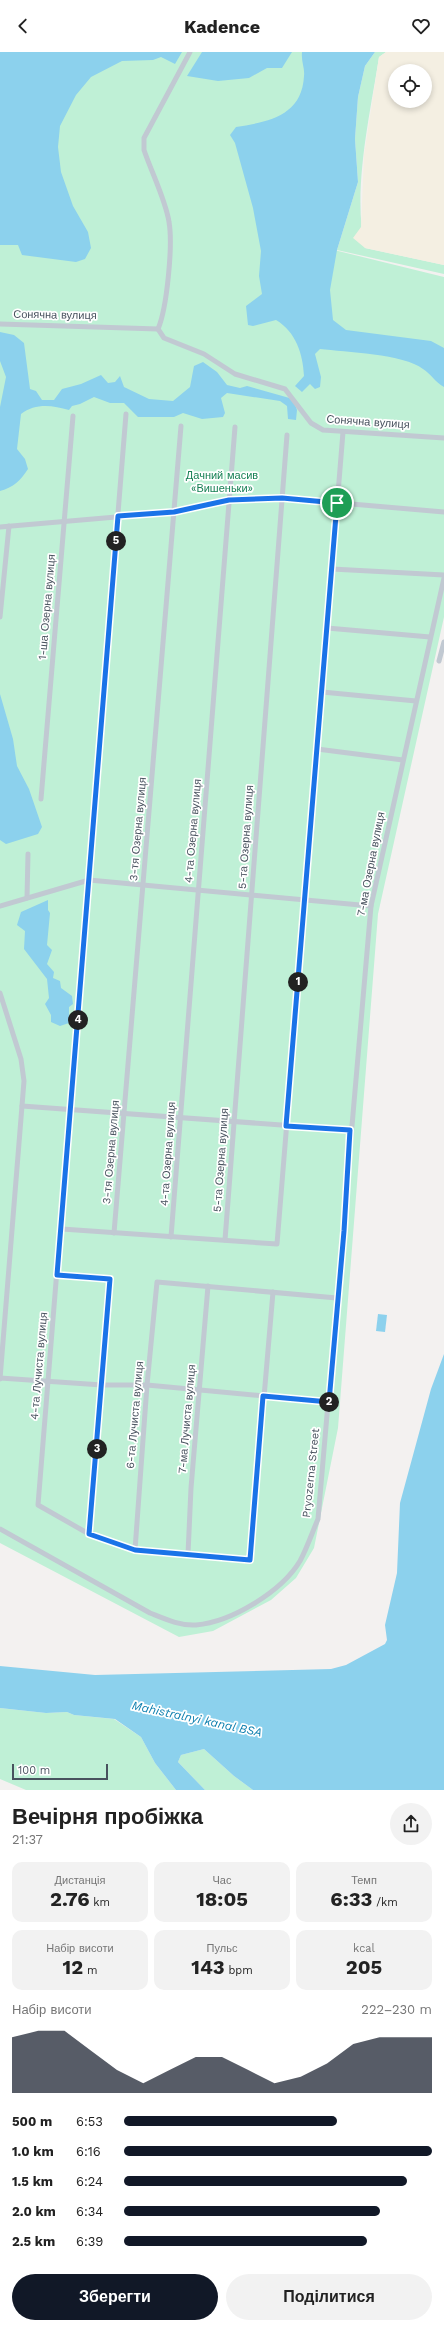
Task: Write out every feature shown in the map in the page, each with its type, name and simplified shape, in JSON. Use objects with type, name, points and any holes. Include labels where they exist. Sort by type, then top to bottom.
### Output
[{"type":"street","points":[[158,329],[164,300],[170,248],[169,222],[144,150],[144,138],[190,52]]},
{"type":"street","name":"Сонячна вулиця","points":[[0,324],[158,329],[164,338],[204,354],[235,374],[285,389],[311,423],[323,430],[444,438]]},
{"type":"street","name":"4-та Лучиста вулиця","points":[[89,1534],[38,1505],[62,1230],[126,414]]},
{"type":"street","name":"1-ша Озерна вулиця","points":[[41,799],[73,416]]},
{"type":"street","name":"3-тя Озерна вулиця","points":[[114,1233],[181,426]]},
{"type":"street","name":"4-та Озерна вулиця","points":[[171,1237],[235,427]]},
{"type":"street","points":[[62,1230],[277,1244],[343,432]]},
{"type":"street","name":"5-та Озерна вулиця","points":[[225,1240],[287,435]]},
{"type":"street","points":[[0,527],[174,512],[229,500],[282,498],[444,512]]},
{"type":"street","points":[[0,617],[9,526]]},
{"type":"street","points":[[332,569],[444,576]]},
{"type":"street","name":"7-ма Озерна вулиця","points":[[344,1231],[350,1130],[371,906],[444,576]]},
{"type":"street","points":[[327,628],[430,637]]},
{"type":"street","points":[[439,661],[444,642]]},
{"type":"street","points":[[322,692],[416,701]]},
{"type":"street","points":[[317,750],[403,760]]},
{"type":"street","points":[[27,898],[28,854]]},
{"type":"street","points":[[0,906],[89,880],[371,906]]},
{"type":"street","points":[[0,993],[21,1060],[24,1080],[3,1310],[0,1379],[146,1386],[329,1402]]},
{"type":"street","points":[[22,1106],[350,1130]]},
{"type":"street","name":"Pryozerna Street","points":[[0,1529],[150,1613],[176,1623],[196,1625],[215,1622],[239,1612],[262,1598],[284,1580],[300,1561],[318,1519],[344,1231]]},
{"type":"street","points":[[57,1275],[110,1279],[89,1534],[135,1550],[250,1560],[273,1292]]},
{"type":"street","name":"6-та Лучиста вулиця","points":[[135,1550],[146,1386],[157,1282],[208,1286]]},
{"type":"street","points":[[208,1286],[337,1298]]},
{"type":"street","name":"7-ма Лучиста вулиця","points":[[188,1554],[208,1286]]},
{"type":"green space","name":"Дачний масив «Вишеньки»","points":[[72,52],[366,52],[326,248],[444,277],[444,617],[378,914],[338,1428],[314,1548],[296,1578],[271,1600],[213,1631],[179,1637],[0,1543],[0,150]]},
{"type":"green space","points":[[375,52],[386,52],[379,57],[367,128],[361,178],[360,202],[365,248],[444,265],[444,274],[337,250],[358,182],[355,139],[358,97],[365,66]]},
{"type":"green space","points":[[0,1708],[46,1713],[67,1712],[74,1715],[114,1719],[141,1737],[155,1763],[176,1790],[26,1790],[0,1779]]},
{"type":"green space","points":[[204,1749],[234,1776],[253,1790],[205,1790],[178,1762],[181,1755]]},
{"type":"sand","points":[[386,52],[444,52],[444,265],[365,248],[353,238],[361,227],[364,155],[379,57]]},
{"type":"water","points":[[0,52],[182,52],[175,64],[161,57],[153,60],[122,61],[91,77],[76,95],[60,126],[58,147],[61,172],[73,206],[88,232],[91,248],[85,259],[76,262],[22,255],[18,245],[0,245]]},
{"type":"water","points":[[202,52],[292,52],[282,68],[267,68],[249,78],[218,81],[187,76]]},
{"type":"water","points":[[302,52],[375,52],[365,66],[358,97],[355,139],[358,182],[337,250],[330,290],[333,320],[346,330],[431,341],[444,348],[444,387],[423,369],[402,360],[374,354],[320,349],[315,354],[321,377],[320,387],[315,389],[310,384],[302,392],[295,386],[304,376],[302,360],[297,344],[289,331],[276,320],[253,326],[248,325],[246,306],[262,294],[259,276],[261,251],[253,208],[235,143],[230,135],[236,127],[260,123],[281,115],[297,100],[302,89],[304,73]]},
{"type":"water","points":[[0,332],[14,335],[24,343],[30,389],[36,391],[42,400],[54,400],[62,389],[81,384],[101,375],[108,383],[115,382],[120,376],[124,387],[149,399],[173,401],[190,387],[194,366],[203,362],[217,372],[227,385],[240,388],[247,386],[293,399],[297,410],[296,420],[288,419],[287,406],[280,401],[227,393],[221,398],[225,413],[223,417],[202,419],[183,413],[174,417],[138,417],[124,403],[110,403],[94,397],[72,406],[69,410],[50,406],[32,408],[21,414],[17,449],[25,459],[28,469],[16,483],[9,488],[0,491],[0,407],[6,377],[0,361]]},
{"type":"water","points":[[0,694],[13,739],[17,766],[29,789],[42,827],[38,834],[6,844],[0,840]]},
{"type":"water","points":[[48,900],[48,910],[50,913],[47,945],[52,950],[47,964],[54,972],[53,978],[60,981],[61,988],[72,996],[73,1004],[69,1007],[69,1023],[60,1026],[51,1022],[51,1015],[45,1004],[49,998],[47,979],[24,949],[25,931],[17,925],[21,912]]},
{"type":"water","points":[[378,1314],[387,1315],[385,1332],[376,1331]]},
{"type":"water","name":"Mahistralnyi kanal BSA","points":[[444,1354],[444,1790],[253,1790],[234,1776],[204,1749],[181,1755],[178,1762],[205,1790],[176,1790],[155,1763],[141,1737],[115,1719],[74,1715],[67,1712],[46,1713],[0,1708],[0,1666],[95,1675],[331,1669],[346,1665],[385,1644],[387,1640],[385,1625],[397,1573],[400,1503],[431,1389]]},
{"type":"route","points":[[282,498],[337,503],[286,1126],[350,1130],[344,1231],[329,1402],[263,1396],[250,1560],[135,1550],[89,1534],[110,1279],[57,1275],[62,1230],[118,516],[174,512],[229,500],[282,498]]}]
